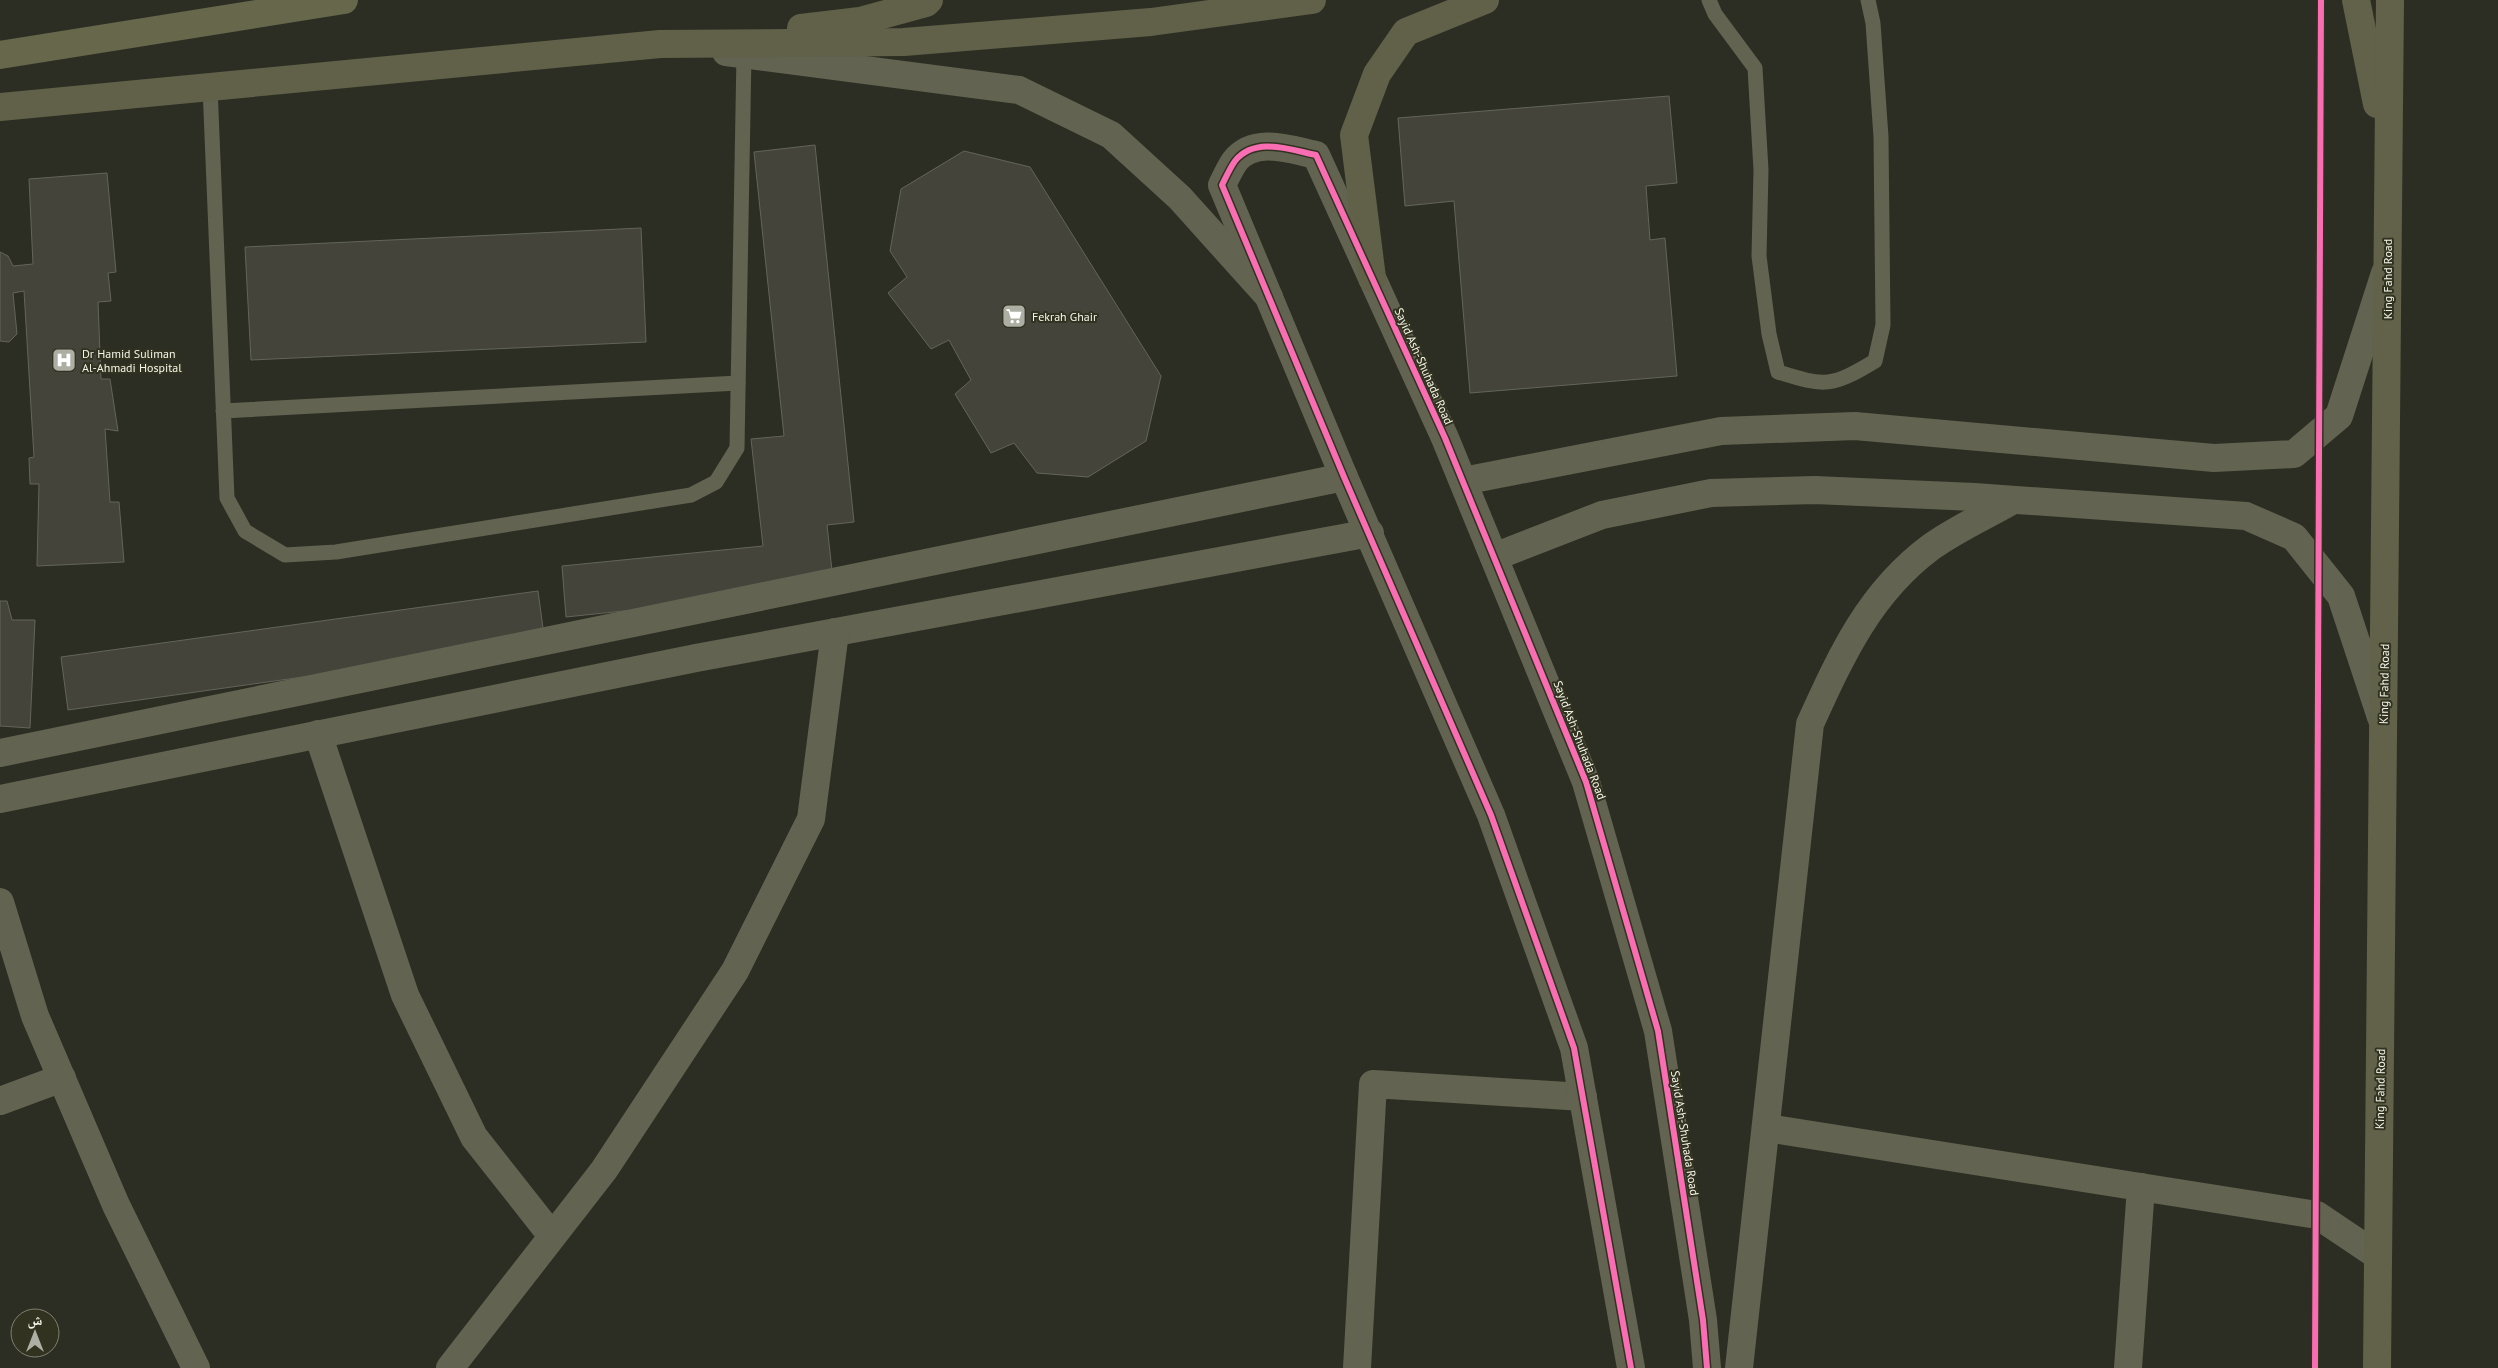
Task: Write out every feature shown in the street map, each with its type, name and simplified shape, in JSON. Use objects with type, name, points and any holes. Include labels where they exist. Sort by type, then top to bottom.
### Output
[{"type":"highway","points":[[0,55],[344,0]]},
{"type":"main road","points":[[0,107],[660,44],[860,21],[926,4],[929,0]]},
{"type":"main road","points":[[660,44],[904,42],[1146,11],[1312,0]]},
{"type":"main road","points":[[1372,278],[1354,135],[1376,74],[1406,32],[1486,0]]},
{"type":"main road","points":[[2356,0],[2388,162]]},
{"type":"main road","name":"King Fahd Road","points":[[2377,1368],[2390,0]]},
{"type":"street","points":[[660,44],[1019,90],[1111,136],[1180,198],[1269,297],[1344,477],[1370,533],[1491,815],[1574,1048],[1631,1368]]},
{"type":"street","name":"Sayid Ash-Shuhada Road","points":[[1269,297],[1222,185],[1236,160],[1255,146],[1284,148],[1316,155],[1462,481],[1586,782],[1658,1031],[1703,1320],[1707,1368]]},
{"type":"street","points":[[1462,481],[1721,431],[1855,426],[2214,458],[2294,454],[2339,416],[2388,265]]},
{"type":"street","points":[[0,753],[1344,477]]},
{"type":"street","points":[[1494,556],[1602,515],[1711,493],[1815,490],[2013,500],[2246,516],[2294,537],[2341,596],[2383,726]]},
{"type":"street","points":[[1739,1368],[1767,1128],[1810,724],[1845,648],[1883,592],[1931,547],[2013,500]]},
{"type":"street","points":[[0,799],[835,632],[1370,533]]},
{"type":"street","points":[[450,1368],[604,1170],[735,971],[811,818],[835,632]]},
{"type":"street","points":[[318,734],[405,995],[474,1137],[552,1236]]},
{"type":"street","points":[[0,902],[35,1016],[116,1205],[196,1368]]},
{"type":"street","points":[[0,1101],[62,1078]]},
{"type":"street","points":[[1357,1368],[1373,1084],[1583,1097]]},
{"type":"street","points":[[1767,1128],[2317,1215],[2378,1256]]},
{"type":"street","points":[[2128,1368],[2141,1187]]},
{"type":"lane","points":[[1709,0],[1715,14],[1755,68],[1761,170],[1759,256],[1770,334],[1778,372],[1813,383],[1845,380],[1875,361],[1883,325],[1881,137],[1873,23],[1868,0]]},
{"type":"lane","points":[[210,87],[226,498],[245,531],[285,555],[336,552],[691,495],[716,482],[737,448],[744,54]]},
{"type":"lane","points":[[223,411],[738,383]]},
{"type":"building","points":[[1669,96],[1677,183],[1646,186],[1650,240],[1665,238],[1677,376],[1470,393],[1454,201],[1405,206],[1398,118]]},
{"type":"building","points":[[815,145],[854,522],[827,525],[834,589],[566,617],[562,566],[763,546],[751,439],[784,436],[754,152]]},
{"type":"building","name":"Fekrah Ghair","points":[[964,151],[1030,167],[1161,376],[1146,441],[1088,477],[1037,473],[1014,443],[991,453],[955,394],[971,380],[949,340],[931,349],[888,293],[907,277],[890,251],[901,189]]},
{"type":"building","name":"Dr Hamid Suliman Al-Ahmadi Hospital","points":[[107,173],[116,272],[108,273],[111,301],[98,302],[101,379],[110,379],[118,431],[105,429],[110,502],[119,502],[124,562],[37,566],[39,484],[30,484],[29,458],[34,457],[24,291],[13,293],[17,334],[9,342],[0,341],[0,252],[8,256],[13,266],[33,264],[29,179]]},
{"type":"building","points":[[641,228],[646,342],[251,360],[245,247]]},
{"type":"building","points":[[538,591],[545,643],[68,710],[61,657]]},
{"type":"building","points":[[0,601],[7,601],[12,620],[35,620],[30,728],[0,726]]},
{"type":"cycle path","points":[[2315,1368],[2321,0]]},
{"type":"cycle path","points":[[1631,1368],[1574,1048],[1491,815],[1344,477],[1222,185],[1235,161],[1243,153],[1253,149],[1263,147],[1285,148],[1316,155],[1445,438],[1586,782],[1658,1031],[1703,1320],[1707,1368]]},
{"type":"place","name":"Fekrah Ghair","points":[[1014,316]]},
{"type":"place","name":"Dr Hamid Suliman Al-Ahmadi Hospital","points":[[64,360]]}]
